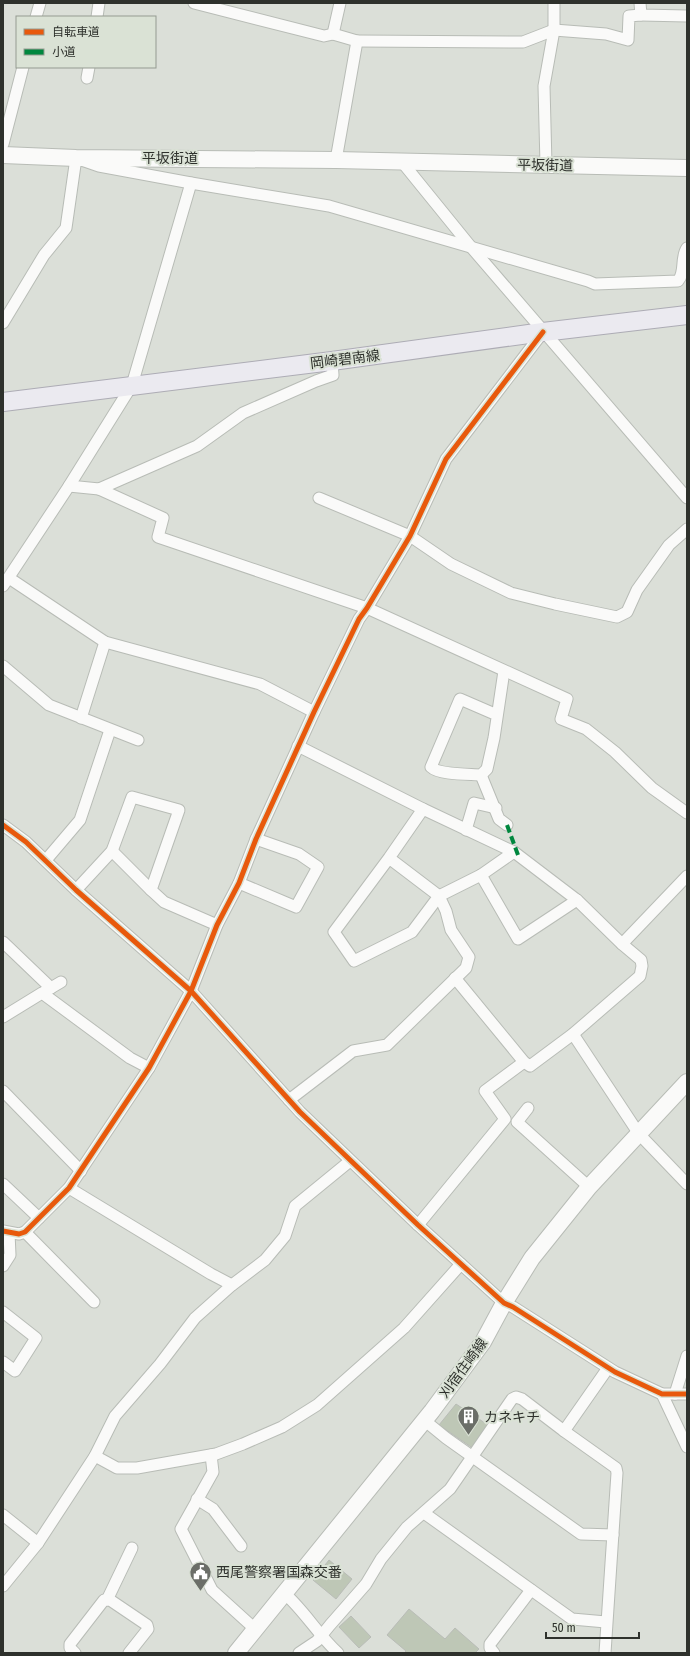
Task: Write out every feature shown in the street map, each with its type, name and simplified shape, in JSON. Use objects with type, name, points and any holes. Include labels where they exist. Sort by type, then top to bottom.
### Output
[{"type":"main road","name":"平坂街道","points":[[3,155],[76,158],[336,160],[687,168]]},
{"type":"main road","name":"岡崎碧南線","points":[[3,402],[332,361],[543,332],[687,315]]},
{"type":"main road","name":"刈宿住崎線","points":[[236,1653],[424,1420],[483,1342],[504,1303],[532,1258],[589,1187],[687,1082]]},
{"type":"street","points":[[36,16],[40,3]]},
{"type":"street","points":[[96,16],[99,3]]},
{"type":"street","points":[[194,3],[324,36],[333,34],[357,41],[523,42],[554,30],[606,34],[628,40],[629,16],[687,16]]},
{"type":"street","points":[[333,34],[340,3]]},
{"type":"street","points":[[546,165],[544,86],[554,30],[554,3]]},
{"type":"street","points":[[640,3],[641,15]]},
{"type":"street","points":[[336,160],[357,41]]},
{"type":"street","points":[[3,144],[23,68]]},
{"type":"street","points":[[3,323],[44,255],[66,228],[76,158],[99,166],[329,206],[594,284],[678,281],[682,274],[684,256],[687,248]]},
{"type":"street","points":[[402,162],[543,332],[687,498]]},
{"type":"street","points":[[191,183],[132,386],[6,582],[106,642],[260,684],[314,712]]},
{"type":"street","points":[[3,1266],[10,1255],[6,1232],[19,1234],[25,1232],[69,1188],[149,1068],[191,991],[217,925],[239,883],[256,839],[298,746],[359,619],[410,536],[446,459],[543,332]]},
{"type":"street","points":[[99,489],[197,446],[243,413],[333,375],[332,361]]},
{"type":"street","points":[[69,486],[99,489],[164,518],[158,537],[367,608],[566,699],[561,719],[586,729],[615,752],[652,788],[687,813]]},
{"type":"street","points":[[319,498],[410,536],[451,564],[511,593],[617,617],[627,612],[637,590],[669,546],[687,529]]},
{"type":"street","points":[[81,718],[106,642]]},
{"type":"street","points":[[3,666],[49,705],[138,740]]},
{"type":"street","points":[[481,776],[487,769],[494,738],[504,671]]},
{"type":"street","points":[[481,776],[434,770],[431,767],[460,699],[497,715]]},
{"type":"street","points":[[46,860],[80,820],[110,730]]},
{"type":"street","points":[[298,746],[423,809],[514,852],[577,900],[622,944],[641,960],[642,966],[640,976],[573,1034],[530,1066],[524,1062],[455,978]]},
{"type":"street","points":[[481,776],[499,818],[507,825]]},
{"type":"street","points":[[76,890],[112,851],[132,797],[179,810],[151,890]]},
{"type":"street","points":[[466,830],[474,803],[496,808]]},
{"type":"street","points":[[423,809],[334,932],[354,961],[412,932],[438,896],[481,875],[514,852]]},
{"type":"street","points":[[3,825],[26,842],[76,890],[191,991],[289,1100],[350,1160],[504,1303],[514,1307],[608,1368],[662,1394],[687,1394]]},
{"type":"street","points":[[239,883],[296,906],[318,867],[299,854],[256,839]]},
{"type":"street","points":[[112,851],[164,902],[217,925]]},
{"type":"street","points":[[289,1100],[352,1051],[387,1045],[466,968],[469,957],[451,930],[446,912],[438,896],[389,858]]},
{"type":"street","points":[[481,875],[518,939],[577,900]]},
{"type":"street","points":[[622,944],[687,876]]},
{"type":"street","points":[[3,942],[46,991],[130,1058],[149,1068]]},
{"type":"street","points":[[3,1017],[61,982]]},
{"type":"street","points":[[573,1034],[639,1134],[687,1184]]},
{"type":"street","points":[[418,1224],[505,1119],[485,1091],[524,1062]]},
{"type":"street","points":[[3,1092],[81,1171]]},
{"type":"street","points":[[528,1108],[517,1122],[589,1187]]},
{"type":"street","points":[[3,1586],[38,1543],[94,1456],[114,1416],[160,1364],[195,1318],[232,1284],[265,1260],[285,1236],[295,1206],[350,1160]]},
{"type":"street","points":[[3,1184],[39,1218]]},
{"type":"street","points":[[69,1188],[211,1274],[232,1284]]},
{"type":"street","points":[[25,1232],[94,1302]]},
{"type":"street","points":[[94,1456],[117,1468],[137,1468],[211,1455],[243,1444],[282,1427],[316,1405],[404,1328],[461,1264]]},
{"type":"street","points":[[3,1312],[36,1338],[15,1371],[3,1362]]},
{"type":"street","points":[[675,1394],[687,1356]]},
{"type":"street","points":[[564,1431],[608,1368]]},
{"type":"street","points":[[662,1394],[687,1448]]},
{"type":"street","points":[[300,1653],[321,1636],[366,1584],[381,1560],[407,1527],[450,1490],[512,1399],[516,1397],[522,1399],[616,1468],[614,1535],[606,1622],[605,1653]]},
{"type":"street","points":[[424,1420],[581,1534],[614,1535]]},
{"type":"street","points":[[211,1455],[213,1472],[181,1529],[212,1590],[255,1629]]},
{"type":"street","points":[[197,1499],[214,1508],[241,1546]]},
{"type":"street","points":[[424,1513],[572,1619],[606,1622]]},
{"type":"street","points":[[3,1515],[38,1543]]},
{"type":"street","points":[[75,1653],[70,1648],[70,1644],[104,1600],[107,1600],[132,1548]]},
{"type":"street","points":[[494,1653],[490,1648],[490,1644],[531,1590]]},
{"type":"street","points":[[284,1593],[291,1599],[321,1636],[338,1653]]},
{"type":"street","points":[[107,1600],[110,1600],[147,1625],[148,1629],[129,1653]]},
{"type":"building","name":"カネキチ","points":[[456,1404],[488,1425],[474,1449],[439,1425]]},
{"type":"building","points":[[329,1560],[352,1579],[336,1599],[313,1580]]},
{"type":"building","points":[[409,1609],[445,1639],[455,1628],[479,1649],[475,1653],[404,1653],[406,1651],[387,1635]]},
{"type":"building","points":[[351,1616],[371,1637],[359,1648],[339,1627]]},
{"type":"marked path","points":[[507,825],[518,855]]},
{"type":"cycle path","points":[[3,1231],[19,1234],[25,1232],[69,1188],[149,1068],[191,991],[217,925],[239,883],[256,839],[314,712],[359,619],[410,536],[446,459],[543,332]]},
{"type":"cycle path","points":[[3,825],[26,842],[76,890],[191,991],[300,1112],[418,1225],[504,1303],[513,1307],[615,1372],[662,1394],[687,1394]]},
{"type":"place","name":"カネキチ","points":[[469,1436]]},
{"type":"place","name":"西尾警察署国森交番","points":[[200,1592]]}]
